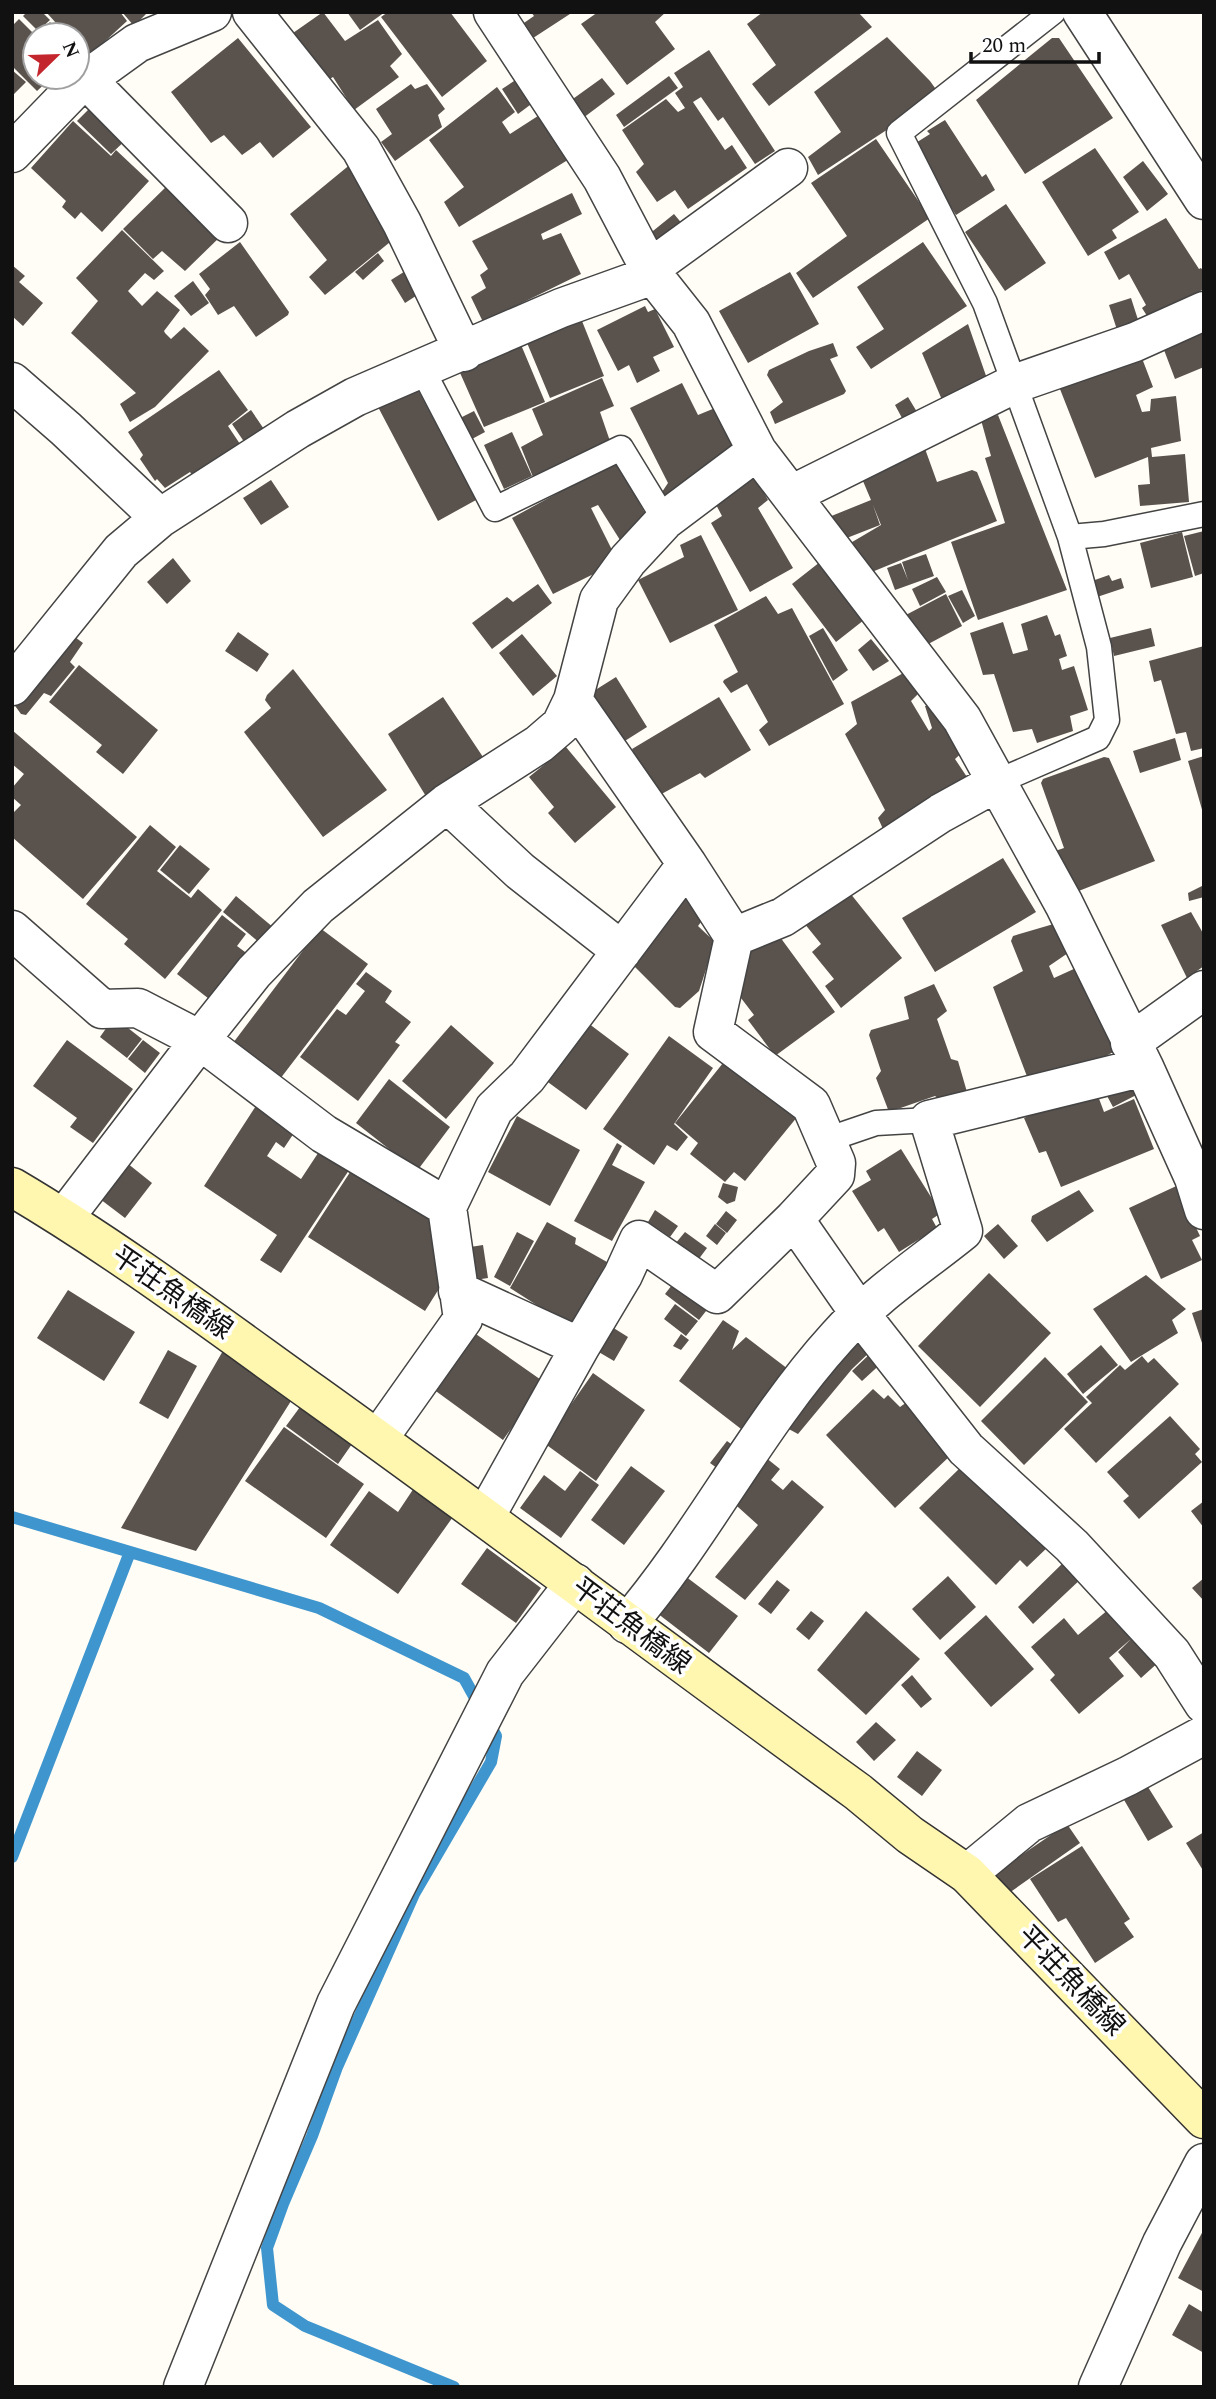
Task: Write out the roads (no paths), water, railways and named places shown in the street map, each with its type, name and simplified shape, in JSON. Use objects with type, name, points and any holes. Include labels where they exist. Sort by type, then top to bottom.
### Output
[{"type":"main road","name":"平荘魚橋線","points":[[12,1187],[136,1266],[378,1439],[575,1583],[626,1624],[858,1792],[910,1835],[967,1874],[1204,2119]]},
{"type":"street","points":[[91,76],[137,44],[212,12]]},
{"type":"street","points":[[253,12],[361,149],[402,223],[464,352]]},
{"type":"street","points":[[493,12],[602,178],[651,272],[691,323],[757,451],[962,719],[999,781],[1064,904],[1137,1055],[1194,1178],[1204,1210]]},
{"type":"street","points":[[1082,12],[1204,201]]},
{"type":"street","points":[[91,84],[228,223]]},
{"type":"street","points":[[12,153],[72,91]]},
{"type":"street","points":[[12,687],[121,551],[160,519],[298,429],[355,397],[651,272],[788,168]]},
{"type":"street","points":[[790,495],[1014,384],[1135,342],[1204,311]]},
{"type":"street","points":[[12,382],[66,429],[160,519]]},
{"type":"street","points":[[64,1218],[254,972],[318,906],[447,803],[539,744],[561,725],[573,700],[599,600],[628,560],[665,520],[757,451]]},
{"type":"street","points":[[485,1517],[580,1346],[623,1275],[639,1240],[716,1294],[794,1219],[835,1175],[836,1163],[811,1105],[713,1032],[734,937],[687,864],[573,700]]},
{"type":"street","points":[[734,937],[783,917],[941,813],[999,781]]},
{"type":"street","points":[[447,803],[520,871],[622,951]]},
{"type":"street","points":[[378,1439],[463,1319],[447,1208],[494,1109],[527,1077],[687,864]]},
{"type":"street","points":[[12,930],[102,1009],[138,1008],[200,1040],[324,1134],[447,1208]]},
{"type":"street","points":[[626,1624],[655,1591],[766,1427],[836,1338],[860,1314],[963,1231],[929,1120],[1137,1055],[1204,990]]},
{"type":"street","points":[[794,1219],[860,1314],[966,1449],[1072,1546],[1172,1654],[1204,1704]]},
{"type":"street","points":[[458,1291],[580,1346]]},
{"type":"street","points":[[183,2387],[336,2004],[505,1674],[575,1583]]},
{"type":"street","points":[[967,1874],[1029,1823],[1128,1776],[1204,1735]]},
{"type":"street","points":[[1098,2387],[1162,2243],[1204,2163]]},
{"type":"lane","points":[[999,781],[1098,738],[1107,720],[1099,647],[1070,537],[985,303],[899,134],[1053,12]]},
{"type":"lane","points":[[422,369],[495,509],[621,448],[665,520]]},
{"type":"lane","points":[[1070,537],[1104,534],[1204,514]]},
{"type":"lane","points":[[826,1140],[876,1122],[929,1120]]},
{"type":"waterway","points":[[12,1517],[319,1608],[464,1678],[496,1736],[491,1762],[414,1894],[337,2067],[267,2248],[273,2305],[305,2326],[454,2387]]},
{"type":"waterway","points":[[12,1857],[130,1552]]}]
